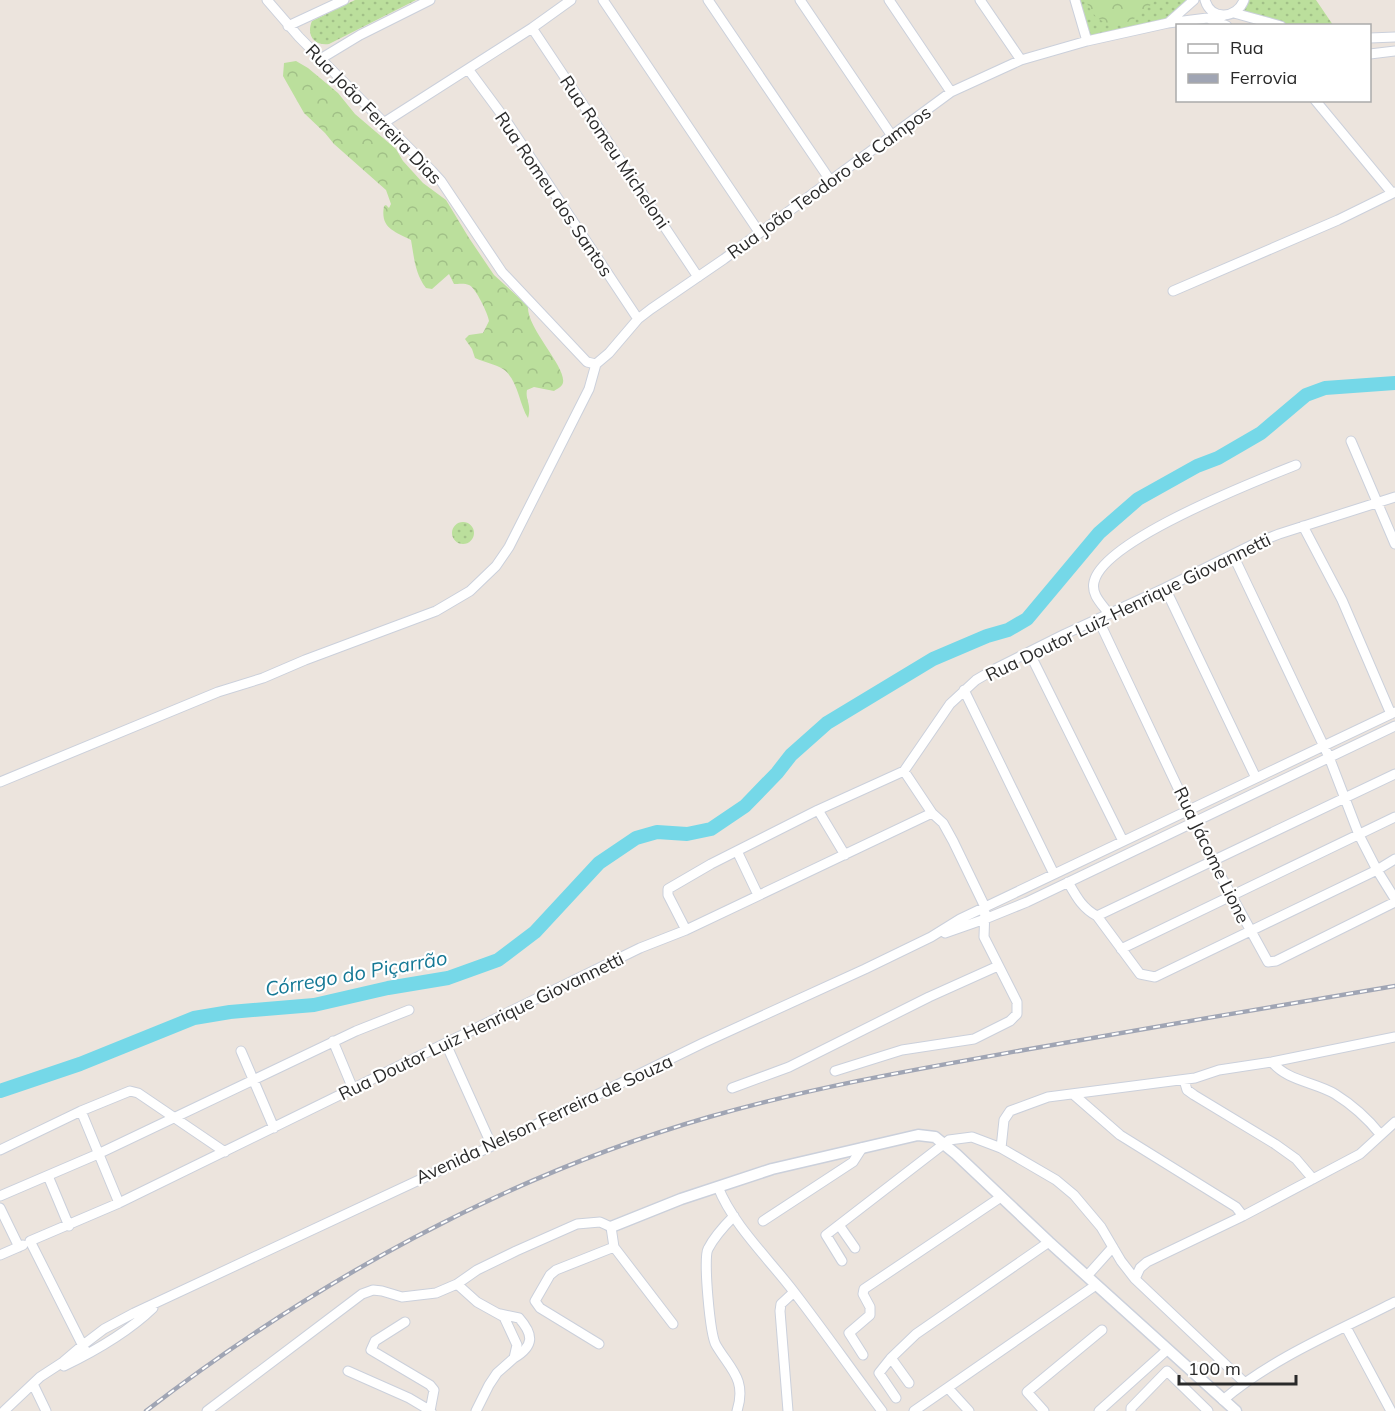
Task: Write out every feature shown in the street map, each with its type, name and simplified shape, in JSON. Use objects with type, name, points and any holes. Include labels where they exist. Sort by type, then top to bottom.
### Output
[{"type":"street","name":"Rua João Ferreira Dias","points":[[267,0],[288,26],[441,181],[510,282],[587,362],[596,364]]},
{"type":"street","points":[[288,26],[344,0]]},
{"type":"street","points":[[322,58],[360,35],[430,0]]},
{"type":"street","points":[[385,122],[532,28],[571,0]]},
{"type":"street","points":[[603,0],[759,232]]},
{"type":"street","points":[[708,0],[830,180]]},
{"type":"street","points":[[800,0],[892,136]]},
{"type":"street","points":[[889,0],[951,92]]},
{"type":"street","points":[[980,0],[1021,60]]},
{"type":"street","points":[[1075,0],[1087,41]]},
{"type":"street","points":[[1168,23],[1194,0]]},
{"type":"street","points":[[1204,0],[1210,10],[1222,15]]},
{"type":"street","points":[[1244,0],[1240,9],[1234,13],[1243,21],[1266,24]]},
{"type":"street","name":"Rua João Teodoro de Campos","points":[[596,364],[609,353],[638,319],[699,277],[951,92],[1021,60],[1087,41],[1168,23],[1234,13]]},
{"type":"street","points":[[1207,18],[1222,24]]},
{"type":"street","name":"Rua Romeu Micheloni","points":[[532,28],[699,277]]},
{"type":"street","points":[[1371,38],[1395,37]]},
{"type":"street","points":[[1371,54],[1395,51]]},
{"type":"street","name":"Rua Romeu dos Santos","points":[[468,69],[505,119],[638,319]]},
{"type":"street","points":[[1173,291],[1338,220],[1394,192],[1317,102]]},
{"type":"street","points":[[0,782],[218,692],[263,678],[436,611],[470,591],[496,566],[509,547],[589,389],[596,364]]},
{"type":"street","points":[[1351,441],[1395,544]]},
{"type":"street","points":[[1109,614],[1093,592],[1094,582],[1105,564],[1120,550],[1181,514],[1296,465]]},
{"type":"street","name":"Rua Doutor Luiz Henrique Giovannetti","points":[[904,771],[936,723],[964,690],[976,680],[1029,652],[1256,543],[1395,497]]},
{"type":"street","points":[[1303,526],[1342,600],[1393,713]]},
{"type":"street","points":[[1233,555],[1329,757],[1359,835],[1395,900]]},
{"type":"street","points":[[1166,588],[1256,778]]},
{"type":"street","name":"Rua Jácome Lione","points":[[1098,619],[1213,862],[1268,962],[1395,900]]},
{"type":"street","points":[[1029,652],[1123,841]]},
{"type":"street","points":[[964,690],[1054,874]]},
{"type":"street","name":"Avenida Nelson Ferreira de Souza","points":[[4,1411],[37,1381],[105,1329],[931,937],[960,919],[1393,713]]},
{"type":"street","name":"Avenida Nelson Ferreira de Souza","points":[[931,937],[985,920],[1395,726]]},
{"type":"street","points":[[686,930],[667,891],[674,885],[818,810],[904,771],[932,813],[948,831],[985,907],[984,937],[1017,1002],[1017,1014],[1010,1021],[974,1039],[902,1050],[835,1071]]},
{"type":"street","points":[[1097,916],[1395,774]]},
{"type":"street","points":[[818,810],[845,855]]},
{"type":"street","name":"Rua Doutor Luiz Henrique Giovannetti","points":[[0,1256],[225,1152],[640,948],[686,930],[932,813]]},
{"type":"street","points":[[1121,949],[1395,817]]},
{"type":"street","points":[[737,851],[758,896]]},
{"type":"street","points":[[1068,882],[1078,901],[1087,911],[1097,916],[1140,974],[1155,977],[1377,870],[1395,859]]},
{"type":"street","points":[[732,1088],[789,1066],[929,997],[998,966]]},
{"type":"street","points":[[0,1197],[98,1154],[333,1041],[409,1010]]},
{"type":"street","points":[[1001,1148],[1004,1120],[1011,1111],[1048,1097],[1184,1080],[1218,1070],[1272,1062],[1395,1037]]},
{"type":"street","points":[[333,1041],[353,1089]]},
{"type":"street","points":[[446,1044],[492,1146]]},
{"type":"street","points":[[241,1051],[274,1128]]},
{"type":"street","points":[[1272,1062],[1283,1073],[1334,1093],[1371,1123],[1380,1134]]},
{"type":"street","points":[[1184,1080],[1187,1090],[1275,1144],[1296,1159],[1313,1179]]},
{"type":"street","points":[[0,1150],[81,1111],[130,1091],[138,1093],[225,1152]]},
{"type":"street","points":[[1073,1094],[1120,1135],[1236,1207],[1243,1216]]},
{"type":"street","points":[[81,1111],[118,1203]]},
{"type":"street","points":[[1135,1279],[1140,1268],[1147,1262],[1243,1216],[1360,1154],[1395,1122]]},
{"type":"street","points":[[207,1411],[362,1294],[373,1290],[411,1297],[436,1293],[457,1284],[487,1265],[577,1224],[600,1222],[611,1227],[681,1199],[771,1169],[929,1134],[944,1144],[1236,1411]]},
{"type":"street","points":[[842,1261],[826,1234],[949,1140],[972,1137],[1001,1148],[1056,1180],[1074,1195],[1101,1227],[1121,1261],[1135,1279],[1244,1382]]},
{"type":"street","points":[[763,1221],[853,1162],[862,1148]]},
{"type":"street","points":[[48,1176],[69,1226]]},
{"type":"street","points":[[718,1187],[724,1203],[794,1292],[882,1411]]},
{"type":"street","points":[[863,1355],[849,1333],[870,1315],[870,1307],[863,1294],[864,1289],[1001,1197]]},
{"type":"street","points":[[0,1208],[19,1247]]},
{"type":"street","points":[[734,1216],[708,1248],[706,1263],[714,1343],[738,1377],[740,1400],[737,1411]]},
{"type":"street","points":[[840,1225],[855,1248]]},
{"type":"street","points":[[611,1227],[614,1247],[674,1324]]},
{"type":"street","points":[[30,1241],[87,1354]]},
{"type":"street","points":[[896,1398],[879,1372],[891,1358],[916,1334],[1049,1242]]},
{"type":"street","points":[[599,1344],[537,1306],[535,1301],[550,1275],[556,1270],[614,1247]]},
{"type":"street","points":[[1087,1276],[1113,1247]]},
{"type":"street","points":[[457,1284],[477,1302],[507,1320],[515,1339],[517,1350],[514,1358]]},
{"type":"street","points":[[914,1411],[1096,1285]]},
{"type":"street","points":[[788,1411],[780,1311],[781,1304],[794,1292]]},
{"type":"street","points":[[1223,1400],[1244,1382],[1281,1359],[1395,1302]]},
{"type":"street","name":"Avenida Nelson Ferreira de Souza","points":[[37,1381],[87,1354],[133,1325],[158,1304]]},
{"type":"street","points":[[476,1411],[497,1373],[530,1344],[529,1333],[519,1318],[500,1314]]},
{"type":"street","points":[[348,1371],[409,1398],[430,1411],[434,1390],[430,1385],[371,1350],[375,1341],[405,1322]]},
{"type":"street","points":[[1346,1327],[1390,1411]]},
{"type":"street","points":[[1044,1411],[1028,1392],[1102,1330]]},
{"type":"street","points":[[1099,1411],[1167,1350]]},
{"type":"street","points":[[891,1358],[909,1383]]},
{"type":"street","points":[[1131,1411],[1131,1408],[1167,1371],[1208,1411]]},
{"type":"street","points":[[37,1381],[46,1411]]},
{"type":"street","points":[[948,1388],[969,1411]]},
{"type":"green space","points":[[355,0],[416,0],[329,44],[315,41],[310,31],[312,21]]},
{"type":"green space","points":[[1075,0],[1194,0],[1168,23],[1087,41]]},
{"type":"green space","points":[[1086,0],[1156,0],[1134,19],[1116,25],[1097,18]]},
{"type":"green space","points":[[1244,0],[1316,0],[1332,24],[1277,24],[1235,12]]},
{"type":"green space","points":[[296,61],[338,93],[355,114],[396,149],[403,161],[423,183],[446,200],[494,275],[528,306],[534,326],[555,360],[563,379],[562,385],[554,391],[534,387],[527,390],[528,418],[508,373],[500,367],[475,358],[465,339],[469,335],[483,333],[489,321],[475,291],[467,284],[454,284],[449,274],[432,289],[426,288],[422,283],[417,271],[411,240],[390,228],[384,219],[384,206],[389,208],[391,204],[386,190],[334,144],[304,113],[283,76],[284,63]]},
{"type":"green space","points":[[463,522],[471,525],[474,533],[471,541],[463,544],[455,541],[452,533],[455,525]]},
{"type":"waterway","name":"Córrego do Piçarrão","points":[[0,1091],[80,1064],[194,1018],[230,1012],[314,1005],[388,988],[448,978],[498,960],[535,932],[599,863],[636,838],[657,832],[687,834],[711,829],[745,806],[791,755],[827,723],[933,659],[987,636],[1008,630],[1027,619],[1099,533],[1138,499],[1261,433],[1306,395],[1325,388],[1395,383]]},
{"type":"railway","points":[[146,1411],[276,1319],[414,1238],[486,1202],[633,1141],[748,1106],[866,1079],[1395,986]]}]
